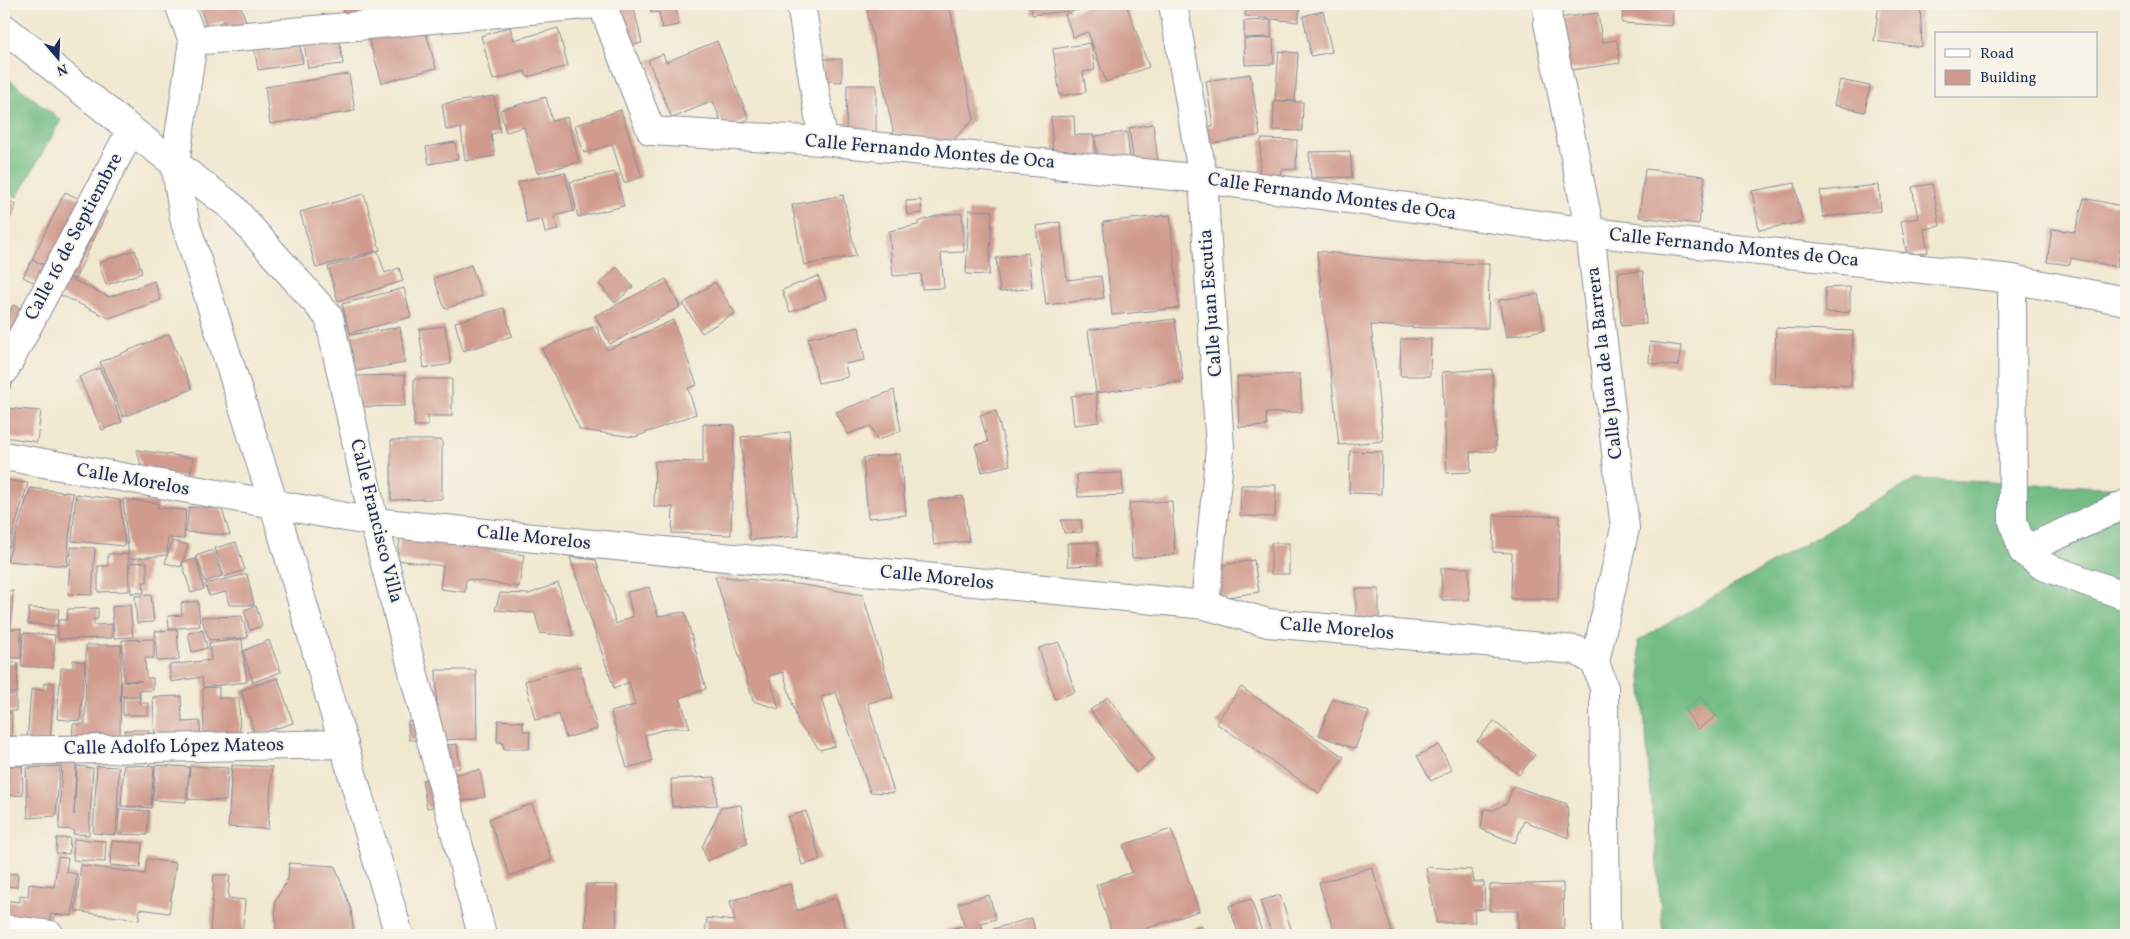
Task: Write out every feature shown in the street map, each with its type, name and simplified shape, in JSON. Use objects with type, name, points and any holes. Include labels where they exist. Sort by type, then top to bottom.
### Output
[{"type":"street","points":[[179,4],[192,41],[175,164],[185,222],[274,505],[399,935]]},
{"type":"street","points":[[192,41],[596,4]]},
{"type":"street","name":"Calle Fernando Montes de Oca","points":[[602,4],[651,131],[823,141],[1203,179],[1590,232],[2012,279],[2126,301]]},
{"type":"street","points":[[801,4],[823,141]]},
{"type":"street","name":"Calle Juan Escutia","points":[[1173,4],[1203,179],[1220,448],[1205,605]]},
{"type":"street","name":"Calle Juan de la Barrera","points":[[1546,4],[1590,232],[1625,528],[1595,662]]},
{"type":"street","name":"Calle Francisco Villa","points":[[4,28],[131,130],[232,207],[328,317],[374,522],[482,935]]},
{"type":"street","name":"Calle 16 de Septiembre","points":[[4,371],[131,130]]},
{"type":"street","points":[[2012,279],[2013,521],[2023,551],[2044,566],[2126,596]]},
{"type":"street","name":"Calle Morelos","points":[[4,456],[374,522],[1205,605],[1268,623],[1576,650],[1595,662]]},
{"type":"street","points":[[2023,551],[2126,504]]},
{"type":"street","points":[[1595,662],[1604,688],[1606,935]]},
{"type":"street","name":"Calle Adolfo López Mateos","points":[[4,751],[344,744]]},
{"type":"street","points":[[4,929],[50,935]]},
{"type":"green space","points":[[4,76],[61,120],[17,197],[4,192]]},
{"type":"green space","points":[[1916,479],[2126,488],[2126,935],[1663,935],[1638,641]]},
{"type":"building","points":[[198,4],[240,4],[248,27],[228,34],[224,21],[207,27]]},
{"type":"building","points":[[341,4],[373,4],[376,15],[347,24]]},
{"type":"building","points":[[381,4],[434,4],[436,11],[386,23]]},
{"type":"building","points":[[610,4],[633,4],[642,43],[620,48]]},
{"type":"building","points":[[649,4],[675,4],[679,25],[662,28],[659,12],[651,13]]},
{"type":"building","points":[[876,4],[949,4],[974,119],[947,147],[898,153],[866,6]]},
{"type":"building","points":[[1031,4],[1069,4],[1069,11],[1032,15]]},
{"type":"building","points":[[1095,4],[1126,4],[1149,67],[1106,82],[1088,32],[1073,37],[1065,14]]},
{"type":"building","points":[[1246,4],[1300,4],[1298,22],[1245,16]]},
{"type":"building","points":[[1623,4],[1673,4],[1672,26],[1622,23]]},
{"type":"building","points":[[1879,4],[1920,4],[1922,47],[1874,41]]},
{"type":"building","points":[[1323,11],[1332,52],[1311,56],[1303,16]]},
{"type":"building","points":[[1598,13],[1602,42],[1617,40],[1620,63],[1564,71],[1557,18]]},
{"type":"building","points":[[1271,20],[1271,37],[1244,38],[1244,21]]},
{"type":"building","points":[[423,22],[436,68],[382,83],[367,33]]},
{"type":"building","points":[[510,27],[514,40],[558,28],[568,66],[527,77],[525,71],[493,80],[481,36]]},
{"type":"building","points":[[338,30],[343,64],[308,68],[303,35]]},
{"type":"building","points":[[298,34],[303,63],[258,70],[253,41]]},
{"type":"building","points":[[1273,38],[1274,64],[1245,65],[1244,39]]},
{"type":"building","points":[[717,41],[749,119],[724,129],[713,101],[672,118],[648,60],[663,54],[666,62]]},
{"type":"building","points":[[1091,43],[1095,70],[1083,72],[1086,92],[1060,96],[1053,49]]},
{"type":"building","points":[[1279,51],[1298,53],[1295,101],[1275,100]]},
{"type":"building","points":[[823,59],[842,59],[842,82],[822,81]]},
{"type":"building","points":[[349,74],[355,111],[270,124],[265,87]]},
{"type":"building","points":[[1250,74],[1260,135],[1209,144],[1206,127],[1213,126],[1206,81]]},
{"type":"building","points":[[1840,80],[1870,86],[1865,112],[1834,105]]},
{"type":"building","points":[[847,85],[876,85],[876,134],[846,134]]},
{"type":"building","points":[[494,96],[500,132],[491,134],[495,156],[465,161],[461,128],[446,130],[442,104]]},
{"type":"building","points":[[546,97],[552,121],[567,117],[579,162],[537,173],[524,127],[506,132],[500,110]]},
{"type":"building","points":[[1274,101],[1303,102],[1302,131],[1273,130]]},
{"type":"building","points":[[621,110],[642,177],[624,183],[612,144],[584,153],[575,125]]},
{"type":"building","points":[[1074,116],[1075,135],[1094,135],[1096,179],[1054,181],[1051,117]]},
{"type":"building","points":[[1153,124],[1159,168],[1135,171],[1129,128]]},
{"type":"building","points":[[1127,132],[1130,160],[1114,161],[1113,155],[1098,157],[1095,136]]},
{"type":"building","points":[[1261,139],[1297,140],[1296,169],[1281,170],[1280,184],[1259,184]]},
{"type":"building","points":[[455,142],[458,159],[429,164],[426,147]]},
{"type":"building","points":[[1350,151],[1352,177],[1311,178],[1309,152]]},
{"type":"building","points":[[1645,169],[1705,176],[1699,224],[1639,217]]},
{"type":"building","points":[[565,172],[574,211],[554,216],[558,230],[545,233],[542,219],[527,223],[518,182]]},
{"type":"building","points":[[615,172],[624,206],[578,217],[570,182]]},
{"type":"building","points":[[1795,183],[1802,222],[1759,230],[1752,191]]},
{"type":"building","points":[[1932,184],[1940,226],[1924,229],[1928,252],[1907,256],[1901,221],[1918,218],[1912,187]]},
{"type":"building","points":[[1879,185],[1881,211],[1823,217],[1820,191]]},
{"type":"building","points":[[65,192],[107,212],[75,279],[32,259]]},
{"type":"building","points":[[364,194],[380,250],[316,268],[300,212]]},
{"type":"building","points":[[843,195],[856,256],[804,265],[792,205]]},
{"type":"building","points":[[2084,198],[2126,207],[2126,222],[2117,267],[2071,258],[2070,265],[2047,262],[2052,229],[2075,232]]},
{"type":"building","points":[[4,199],[16,204],[4,234]]},
{"type":"building","points":[[921,200],[922,213],[907,215],[906,201]]},
{"type":"building","points":[[969,210],[992,211],[989,275],[966,274]]},
{"type":"building","points":[[962,213],[964,252],[941,253],[944,288],[922,289],[921,274],[893,276],[889,231],[918,225],[918,222],[939,215]]},
{"type":"building","points":[[1170,215],[1179,308],[1112,315],[1103,222]]},
{"type":"building","points":[[1060,222],[1067,280],[1101,276],[1104,298],[1046,305],[1036,226]]},
{"type":"building","points":[[135,250],[142,273],[106,285],[99,263]]},
{"type":"building","points":[[1317,251],[1425,263],[1489,264],[1488,328],[1425,328],[1371,325],[1383,441],[1339,445]]},
{"type":"building","points":[[378,252],[385,273],[399,268],[403,281],[338,301],[328,267]]},
{"type":"building","points":[[1028,253],[1032,288],[1000,292],[996,258]]},
{"type":"building","points":[[32,260],[109,297],[154,281],[161,300],[109,318],[23,277]]},
{"type":"building","points":[[471,265],[482,296],[445,309],[434,278]]},
{"type":"building","points":[[617,267],[633,287],[615,303],[599,284]]},
{"type":"building","points":[[1643,271],[1646,324],[1621,326],[1618,272]]},
{"type":"building","points":[[818,276],[826,299],[790,312],[782,290]]},
{"type":"building","points":[[666,279],[680,307],[610,344],[595,316]]},
{"type":"building","points":[[715,282],[735,313],[702,333],[683,304]]},
{"type":"building","points":[[1850,287],[1850,312],[1826,313],[1825,288]]},
{"type":"building","points":[[404,288],[411,317],[350,333],[342,304]]},
{"type":"building","points":[[1538,294],[1544,330],[1506,337],[1499,300]]},
{"type":"building","points":[[13,305],[45,321],[4,400],[4,324]]},
{"type":"building","points":[[504,308],[512,336],[463,351],[455,322]]},
{"type":"building","points":[[1175,319],[1183,381],[1096,393],[1088,330]]},
{"type":"building","points":[[673,320],[697,385],[688,388],[696,414],[635,437],[580,430],[542,349],[596,326],[607,350]]},
{"type":"building","points":[[445,326],[451,364],[424,368],[419,329]]},
{"type":"building","points":[[400,327],[405,363],[349,372],[343,336]]},
{"type":"building","points":[[859,327],[865,360],[845,364],[848,377],[818,383],[808,338]]},
{"type":"building","points":[[1776,328],[1853,331],[1851,386],[1774,383]]},
{"type":"building","points":[[169,334],[192,389],[123,417],[100,362]]},
{"type":"building","points":[[1401,339],[1431,339],[1430,376],[1400,376]]},
{"type":"building","points":[[1650,342],[1681,346],[1678,366],[1649,363]]},
{"type":"building","points":[[100,368],[122,422],[102,430],[79,377]]},
{"type":"building","points":[[1492,369],[1496,451],[1470,452],[1471,472],[1447,473],[1442,372]]},
{"type":"building","points":[[1300,374],[1302,412],[1266,413],[1267,426],[1239,427],[1237,377]]},
{"type":"building","points":[[405,375],[405,406],[358,407],[357,376]]},
{"type":"building","points":[[414,379],[452,379],[452,416],[428,416],[428,426],[414,426]]},
{"type":"building","points":[[894,390],[901,431],[877,440],[871,426],[848,434],[836,412]]},
{"type":"building","points":[[1096,393],[1099,422],[1074,425],[1071,396]]},
{"type":"building","points":[[4,408],[41,411],[37,442],[4,437]]},
{"type":"building","points":[[996,411],[1010,465],[982,472],[975,445],[988,442],[980,415]]},
{"type":"building","points":[[703,424],[734,425],[731,535],[672,533],[673,507],[654,507],[655,461],[703,462]]},
{"type":"building","points":[[790,432],[799,536],[750,540],[741,437]]},
{"type":"building","points":[[391,440],[442,440],[442,499],[391,500]]},
{"type":"building","points":[[137,450],[193,458],[190,478],[143,472]]},
{"type":"building","points":[[1350,451],[1382,452],[1381,494],[1349,493]]},
{"type":"building","points":[[900,454],[906,515],[868,518],[863,458]]},
{"type":"building","points":[[1122,473],[1123,495],[1078,497],[1077,474]]},
{"type":"building","points":[[4,480],[28,483],[9,547],[4,546]]},
{"type":"building","points":[[1241,485],[1276,485],[1275,517],[1240,516]]},
{"type":"building","points":[[30,488],[73,493],[67,566],[7,561]]},
{"type":"building","points":[[76,494],[120,500],[125,546],[72,541]]},
{"type":"building","points":[[963,496],[969,541],[934,545],[928,501]]},
{"type":"building","points":[[123,499],[158,503],[158,508],[186,510],[184,539],[168,538],[167,555],[129,559]]},
{"type":"building","points":[[1172,501],[1175,555],[1132,558],[1129,503]]},
{"type":"building","points":[[189,507],[222,509],[230,535],[186,532]]},
{"type":"building","points":[[1494,515],[1560,516],[1558,599],[1511,599],[1512,553],[1493,552]]},
{"type":"building","points":[[1061,520],[1081,520],[1082,532],[1064,533]]},
{"type":"building","points":[[401,532],[494,544],[492,550],[524,555],[519,587],[466,579],[465,592],[440,589],[443,566],[397,560]]},
{"type":"building","points":[[172,541],[188,545],[181,567],[165,563]]},
{"type":"building","points":[[236,542],[245,570],[224,577],[215,548]]},
{"type":"building","points":[[1097,542],[1098,565],[1068,566],[1067,543]]},
{"type":"building","points":[[1271,543],[1289,543],[1289,574],[1271,574]]},
{"type":"building","points":[[71,547],[95,548],[92,595],[68,594]]},
{"type":"building","points":[[213,550],[222,576],[205,582],[196,556]]},
{"type":"building","points":[[108,554],[128,554],[129,591],[98,592],[98,566],[108,566]]},
{"type":"building","points":[[570,557],[596,560],[616,624],[633,616],[627,592],[649,587],[658,616],[685,612],[706,689],[680,698],[690,728],[670,728],[645,735],[652,761],[627,768],[611,712],[635,705],[629,682],[614,689]]},
{"type":"building","points":[[196,559],[204,589],[191,593],[182,562]]},
{"type":"building","points":[[1254,560],[1259,592],[1222,598],[1217,566]]},
{"type":"building","points":[[147,562],[147,582],[143,582],[144,593],[131,593],[130,563]]},
{"type":"building","points":[[1441,568],[1469,568],[1469,600],[1442,600]]},
{"type":"building","points":[[247,574],[254,605],[229,605],[226,592],[209,596],[205,584]]},
{"type":"building","points":[[715,576],[804,585],[863,595],[893,697],[868,703],[894,793],[870,792],[836,692],[821,697],[835,746],[820,750],[798,722],[783,672],[769,676],[779,709],[753,701]]},
{"type":"building","points":[[558,583],[573,636],[540,633],[535,613],[495,610],[500,593],[529,594]]},
{"type":"building","points":[[1356,589],[1379,589],[1379,620],[1356,620]]},
{"type":"building","points":[[4,591],[13,591],[11,628],[4,627]]},
{"type":"building","points":[[151,595],[154,622],[137,623],[135,596]]},
{"type":"building","points":[[198,601],[200,626],[169,629],[168,616],[182,615],[181,603]]},
{"type":"building","points":[[130,605],[133,637],[114,638],[112,607]]},
{"type":"building","points":[[256,606],[262,626],[250,630],[244,610]]},
{"type":"building","points":[[29,608],[59,609],[57,626],[28,624]]},
{"type":"building","points":[[98,608],[98,619],[94,619],[94,625],[112,624],[112,638],[58,639],[58,620],[67,620],[68,609]]},
{"type":"building","points":[[242,616],[248,638],[209,640],[201,617]]},
{"type":"building","points":[[4,629],[21,629],[21,658],[4,658]]},
{"type":"building","points":[[177,630],[179,660],[157,661],[155,631]]},
{"type":"building","points":[[203,630],[207,648],[192,652],[188,633]]},
{"type":"building","points":[[23,633],[55,635],[53,668],[21,666]]},
{"type":"building","points":[[154,639],[154,658],[145,658],[146,678],[153,678],[153,690],[139,691],[140,696],[122,696],[121,682],[142,681],[124,681],[122,640]]},
{"type":"building","points":[[242,639],[247,682],[203,687],[202,677],[171,682],[169,665],[211,660],[209,643]]},
{"type":"building","points":[[269,640],[281,672],[253,682],[243,651]]},
{"type":"building","points":[[1059,642],[1075,692],[1055,699],[1039,648]]},
{"type":"building","points":[[86,645],[121,645],[120,742],[72,742],[73,724],[85,724]]},
{"type":"building","points":[[73,660],[85,662],[80,721],[57,719],[61,668],[73,668]]},
{"type":"building","points":[[4,662],[18,663],[17,693],[6,693],[6,688],[4,687]]},
{"type":"building","points":[[580,666],[597,729],[566,738],[559,714],[535,720],[525,681]]},
{"type":"building","points":[[436,670],[476,670],[477,739],[409,740],[408,721],[422,721],[437,713]]},
{"type":"building","points":[[278,678],[293,723],[255,735],[241,690]]},
{"type":"building","points":[[44,683],[54,683],[50,743],[27,741],[31,689],[43,690]]},
{"type":"building","points":[[219,687],[219,698],[239,698],[240,736],[204,737],[203,688]]},
{"type":"building","points":[[1241,687],[1344,757],[1319,793],[1216,723]]},
{"type":"building","points":[[4,695],[16,695],[16,711],[4,711]]},
{"type":"building","points":[[181,696],[182,722],[200,721],[201,742],[155,744],[153,697]]},
{"type":"building","points":[[123,697],[140,697],[140,703],[148,703],[148,715],[123,715]]},
{"type":"building","points":[[1108,697],[1154,759],[1136,773],[1090,710]]},
{"type":"building","points":[[1701,697],[1716,716],[1698,729],[1684,709]]},
{"type":"building","points":[[1333,698],[1369,712],[1355,749],[1319,735]]},
{"type":"building","points":[[4,712],[12,713],[11,748],[4,748]]},
{"type":"building","points":[[498,720],[523,722],[523,731],[530,732],[529,749],[504,749],[502,742],[497,742]]},
{"type":"building","points":[[1494,721],[1535,755],[1519,775],[1477,741]]},
{"type":"building","points":[[125,730],[149,730],[149,744],[124,745]]},
{"type":"building","points":[[457,744],[460,768],[433,771],[430,747]]},
{"type":"building","points":[[1439,745],[1452,770],[1431,781],[1417,756]]},
{"type":"building","points":[[62,761],[76,763],[74,815],[77,766],[93,768],[89,835],[73,834],[74,830],[59,829]]},
{"type":"building","points":[[124,765],[154,766],[151,808],[121,806]]},
{"type":"building","points":[[155,765],[189,767],[186,802],[153,800]]},
{"type":"building","points":[[232,765],[272,767],[268,829],[228,827]]},
{"type":"building","points":[[4,766],[22,766],[23,795],[4,796]]},
{"type":"building","points":[[60,766],[56,816],[28,818],[26,768]]},
{"type":"building","points":[[97,766],[119,767],[116,835],[93,833]]},
{"type":"building","points":[[190,766],[228,768],[226,801],[188,799]]},
{"type":"building","points":[[480,770],[485,797],[427,808],[422,780]]},
{"type":"building","points":[[715,777],[717,805],[672,807],[671,779]]},
{"type":"building","points":[[1513,786],[1567,804],[1569,838],[1524,821],[1515,843],[1481,829],[1484,809],[1494,810],[1507,803]]},
{"type":"building","points":[[532,804],[552,860],[510,876],[489,819]]},
{"type":"building","points":[[741,805],[747,844],[707,861],[702,847],[721,808]]},
{"type":"building","points":[[119,809],[149,811],[147,835],[118,834]]},
{"type":"building","points":[[806,811],[820,860],[802,865],[788,817]]},
{"type":"building","points":[[1171,829],[1199,911],[1127,935],[1113,935],[1096,885],[1132,872],[1123,845]]},
{"type":"building","points":[[57,838],[70,838],[69,854],[56,853]]},
{"type":"building","points":[[74,839],[106,841],[105,862],[73,860]]},
{"type":"building","points":[[112,841],[142,843],[140,868],[110,865]]},
{"type":"building","points":[[58,857],[68,858],[66,872],[77,874],[72,916],[51,914],[49,924],[4,918],[4,900],[20,902],[20,895],[28,896],[29,884],[54,887]]},
{"type":"building","points":[[147,859],[176,863],[169,913],[140,909],[139,920],[75,911],[81,865],[145,874]]},
{"type":"building","points":[[289,863],[335,866],[351,909],[354,935],[276,935],[275,902],[288,878]]},
{"type":"building","points":[[1372,867],[1392,932],[1380,935],[1335,935],[1319,883]]},
{"type":"building","points":[[1426,867],[1472,870],[1474,882],[1484,882],[1485,909],[1474,910],[1475,922],[1437,923]]},
{"type":"building","points":[[4,873],[18,874],[17,887],[4,886]]},
{"type":"building","points":[[214,875],[230,875],[228,898],[245,900],[242,935],[210,933]]},
{"type":"building","points":[[1563,883],[1564,935],[1518,935],[1518,911],[1490,911],[1490,885]]},
{"type":"building","points":[[586,884],[617,885],[616,935],[585,935]]},
{"type":"building","points":[[790,884],[797,911],[836,898],[848,935],[705,935],[707,918],[735,921],[730,901]]},
{"type":"building","points":[[989,895],[996,919],[981,923],[984,934],[967,935],[958,903]]},
{"type":"building","points":[[1280,895],[1293,935],[1272,935],[1260,901]]},
{"type":"building","points":[[1251,899],[1263,935],[1239,935],[1229,906]]},
{"type":"building","points":[[1032,918],[1036,935],[995,935],[993,929]]},
{"type":"building","points":[[962,926],[964,935],[936,935],[935,933]]},
{"type":"building","points":[[1202,926],[1205,935],[1173,935]]}]
